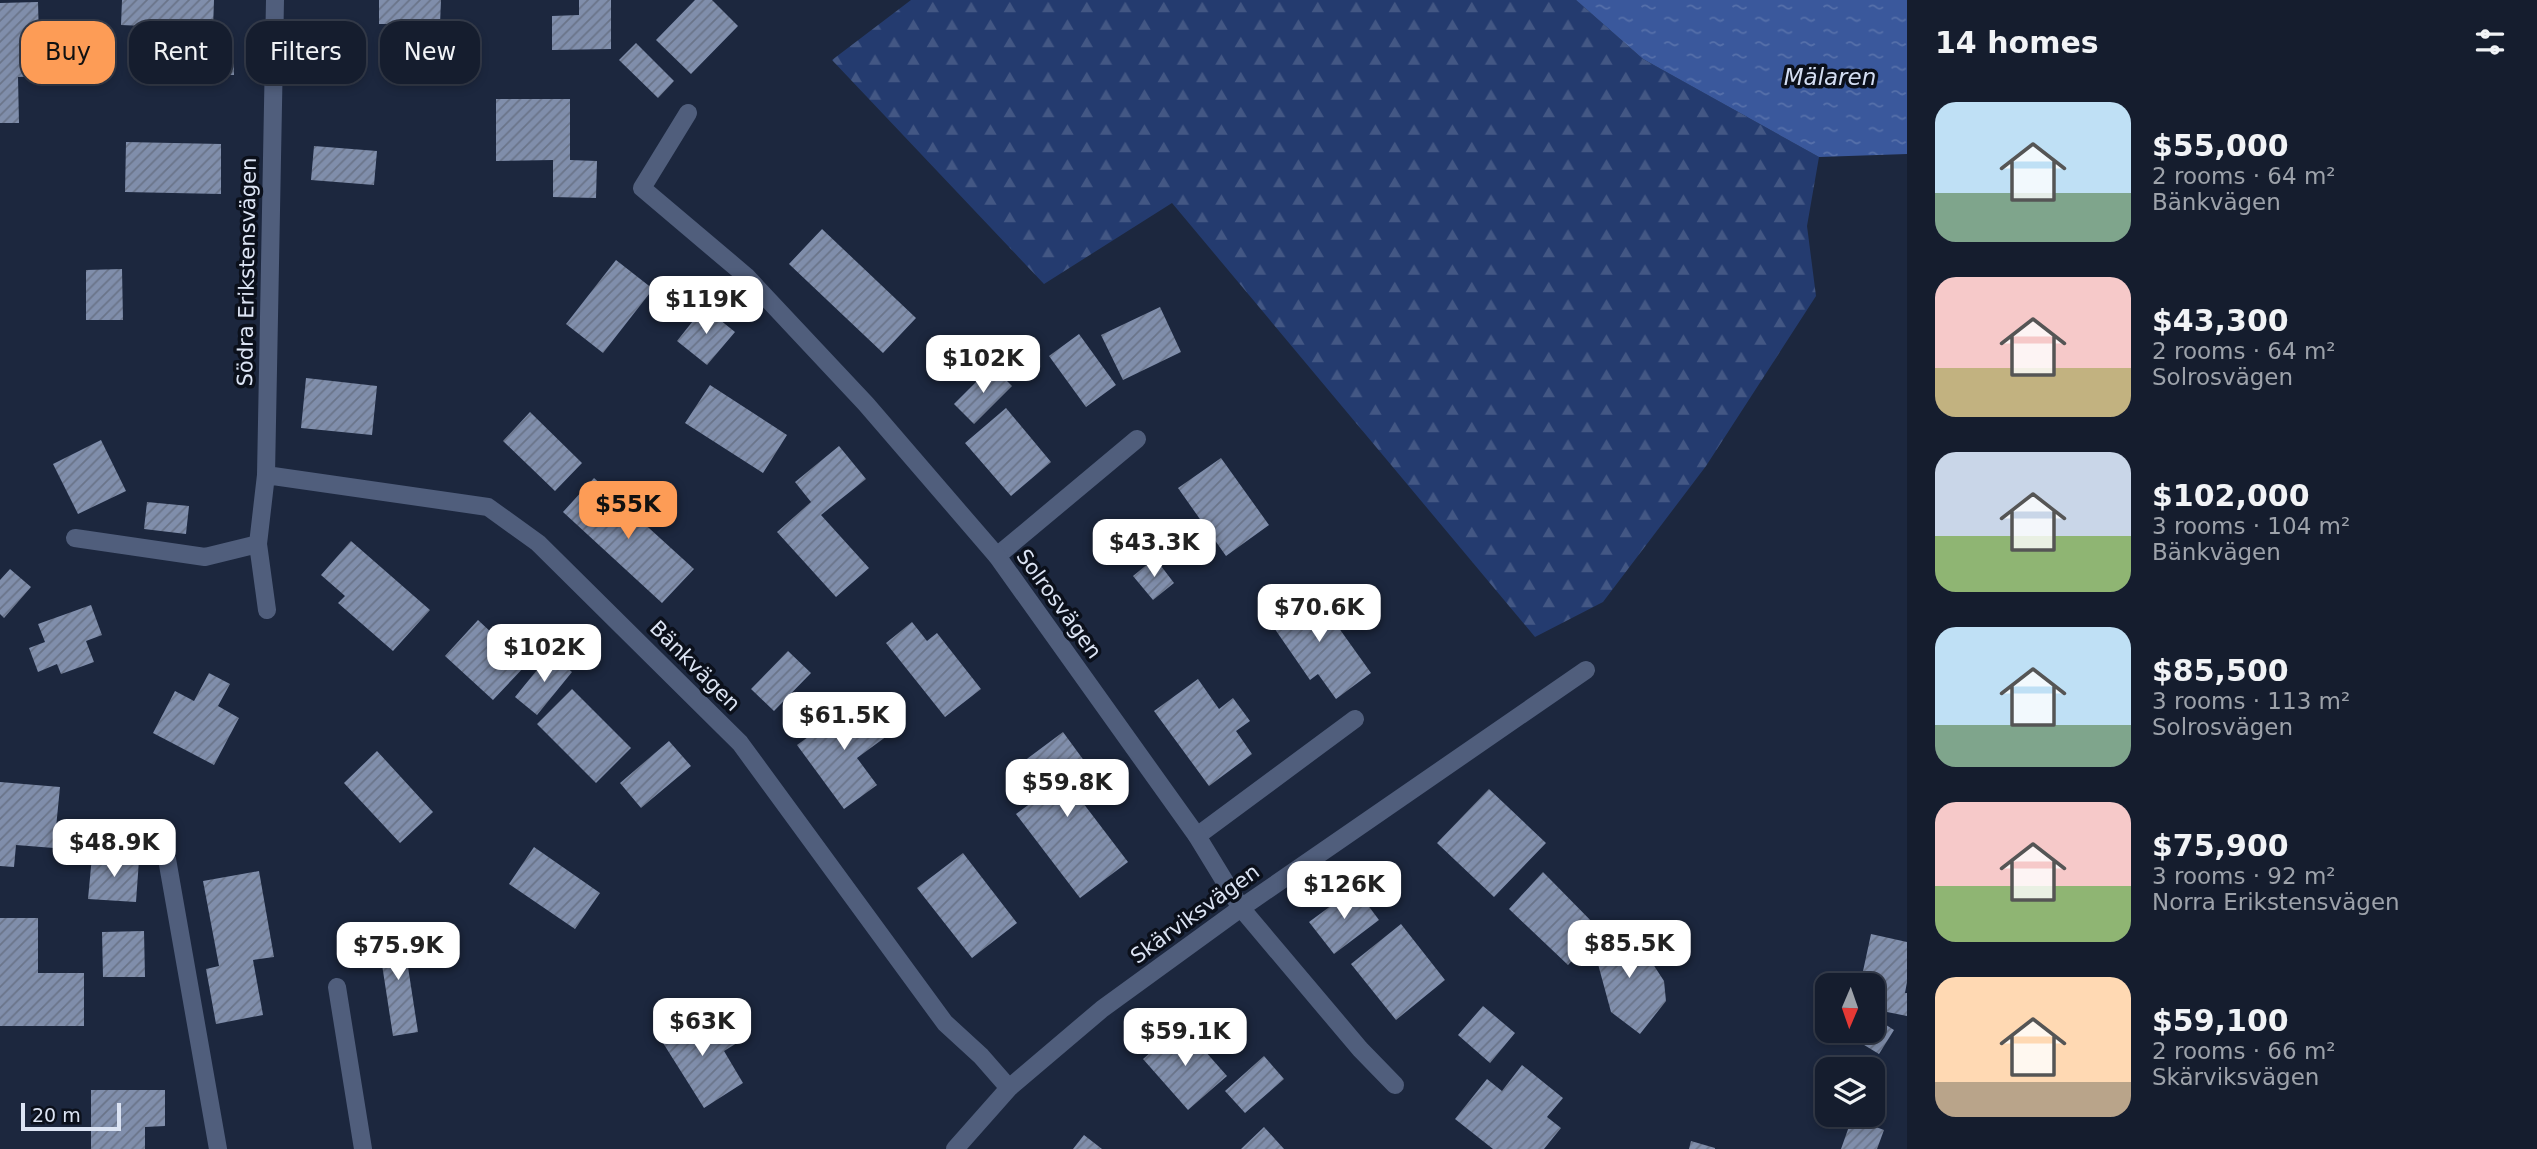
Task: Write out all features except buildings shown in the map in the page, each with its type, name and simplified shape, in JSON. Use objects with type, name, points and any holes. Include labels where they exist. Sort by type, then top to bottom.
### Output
[{"type":"street","name":"Södra Erikstensvägen","points":[[267,610],[258,544],[266,475],[275,0]]},
{"type":"street","name":"Solrosvägen","points":[[688,113],[642,188],[746,276],[866,404],[997,556],[1197,836],[1241,908],[1360,1049],[1395,1085]]},
{"type":"street","points":[[997,556],[1137,439]]},
{"type":"street","name":"Bänkvägen","points":[[266,475],[488,507],[538,543],[740,743],[946,1023],[981,1056],[1009,1088]]},
{"type":"street","points":[[75,538],[205,557],[258,544]]},
{"type":"street","name":"Skärviksvägen","points":[[955,1149],[1009,1088],[1102,1009],[1241,908],[1586,670]]},
{"type":"street","points":[[1197,836],[1355,719]]},
{"type":"street","points":[[167,859],[218,1149]]},
{"type":"street","points":[[337,987],[363,1149]]},
{"type":"green space","points":[[911,0],[1576,0],[1643,59],[1819,157],[1807,226],[1816,296],[1706,466],[1603,602],[1535,637],[1172,203],[1044,284],[832,60]]},
{"type":"water","name":"Mälaren","points":[[1576,0],[1907,0],[1907,154],[1819,157],[1643,59]]}]
